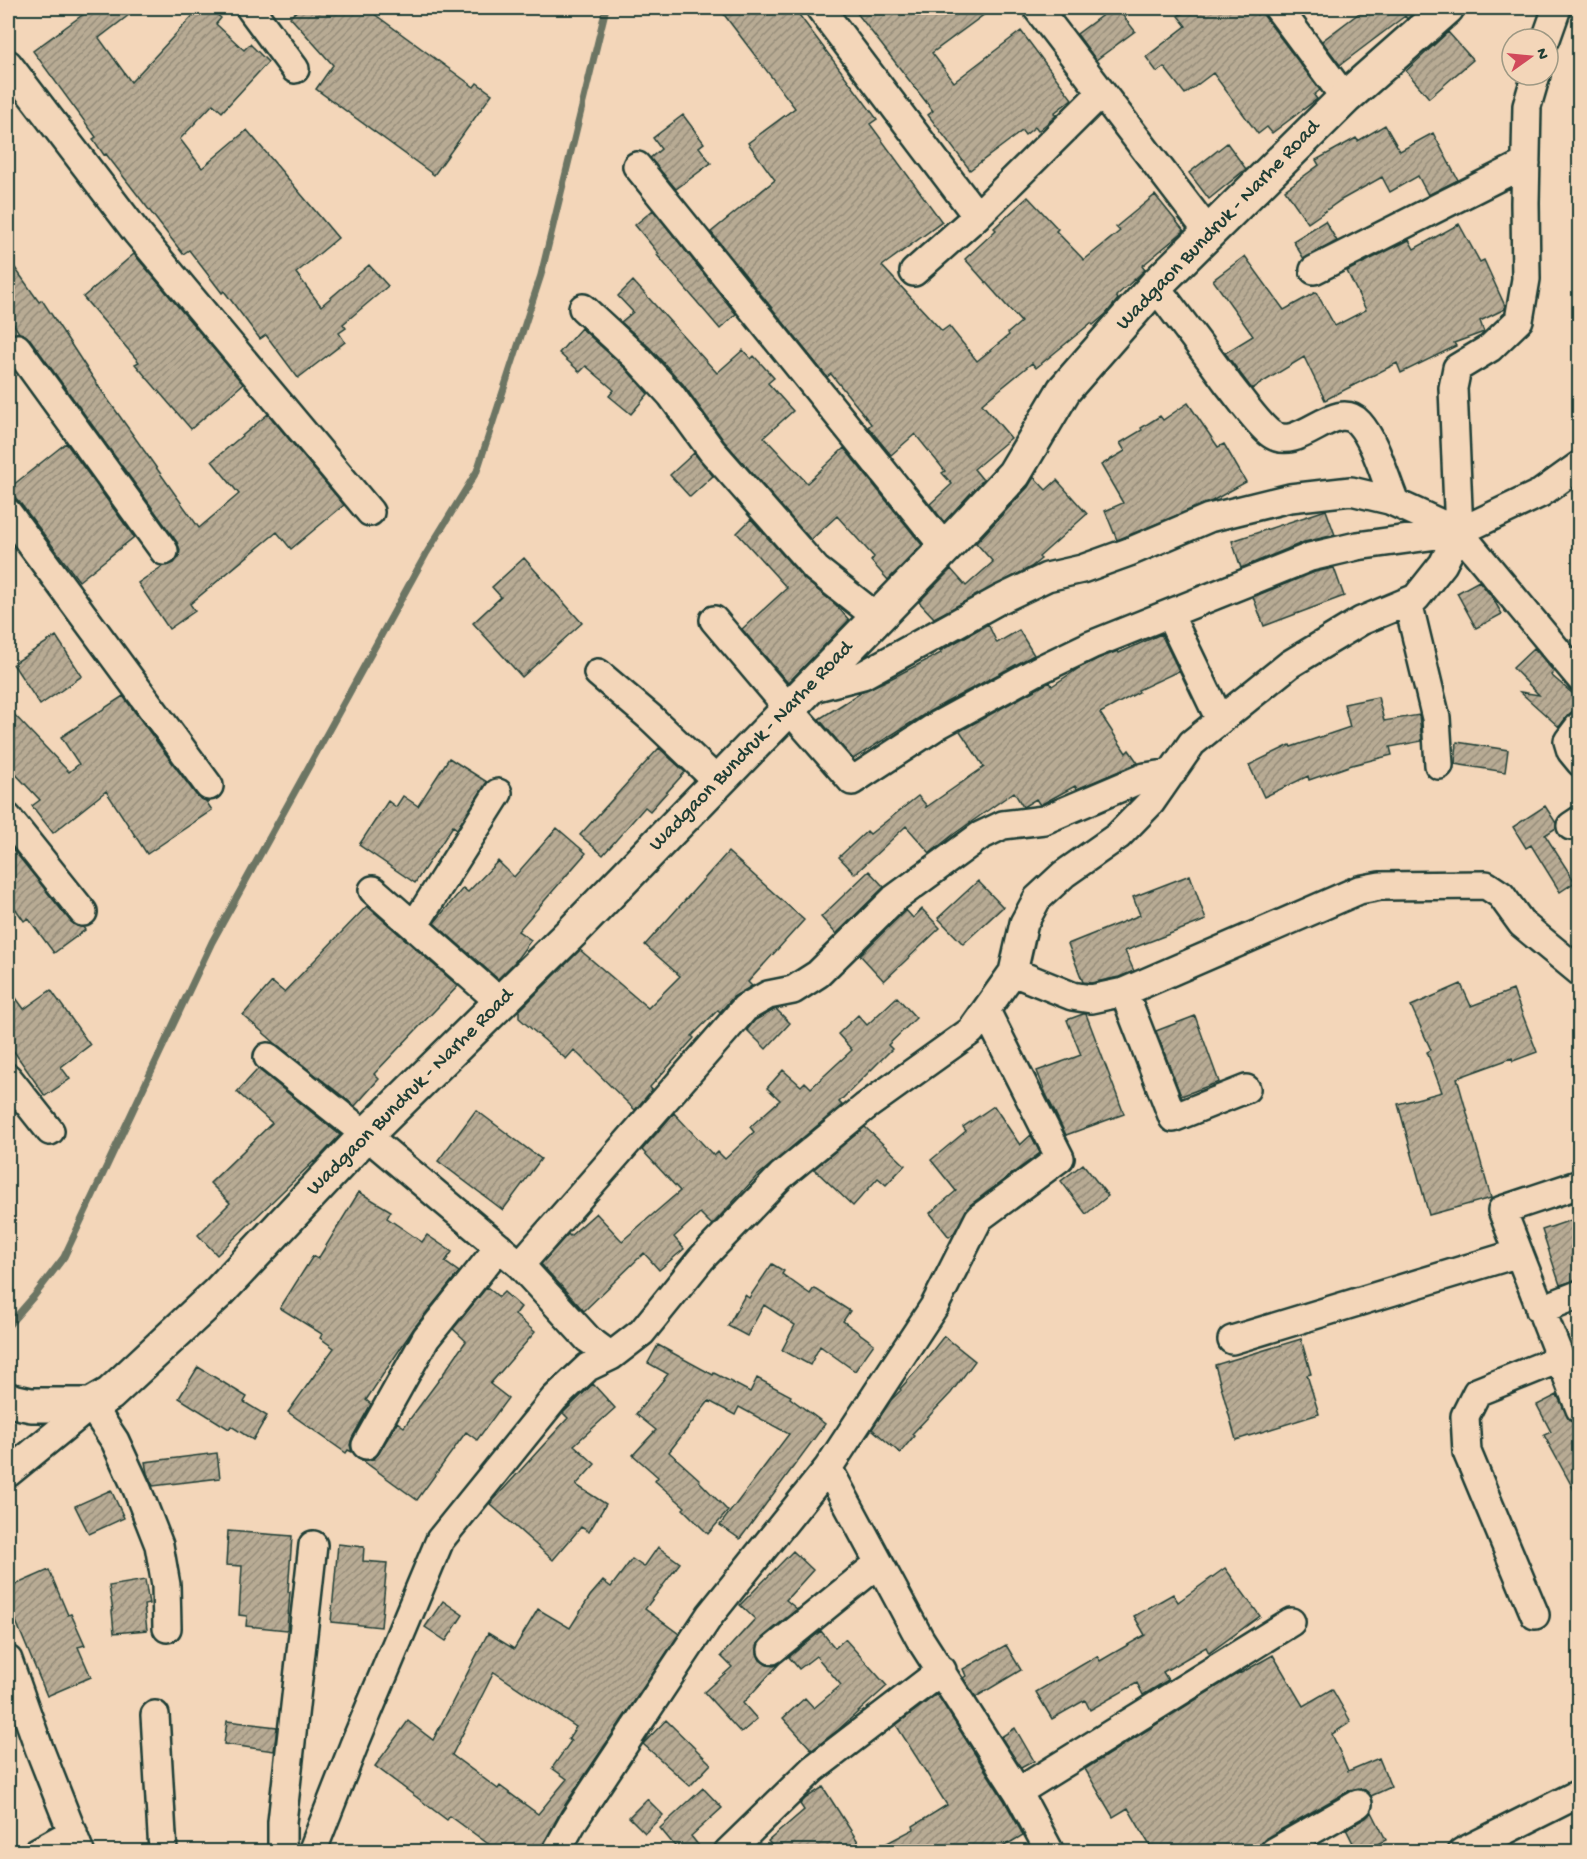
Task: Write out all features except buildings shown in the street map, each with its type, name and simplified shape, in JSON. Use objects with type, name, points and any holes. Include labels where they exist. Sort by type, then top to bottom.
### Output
[{"type":"street","points":[[250,8],[295,69]]},
{"type":"street","points":[[820,8],[977,216]]},
{"type":"street","points":[[1037,8],[1209,233]]},
{"type":"street","points":[[1278,8],[1345,98]]},
{"type":"street","name":"Wadgaon Bundruk - Narhe Road","points":[[92,1405],[110,1394],[219,1292],[366,1135],[718,782],[945,548],[1014,474],[1065,390],[1155,286],[1345,98],[1448,8]]},
{"type":"street","points":[[1550,27],[1557,8]]},
{"type":"street","points":[[8,64],[137,233],[370,512]]},
{"type":"street","points":[[312,1851],[440,1540],[554,1399],[588,1367],[611,1356],[642,1332],[701,1259],[781,1176],[865,1107],[971,1031],[1013,972],[1024,923],[1037,899],[1064,874],[1118,836],[1151,802],[1192,743],[1290,664],[1361,621],[1416,598],[1443,564],[1459,532],[1453,388],[1457,368],[1490,348],[1519,320],[1526,279],[1527,106],[1533,87]]},
{"type":"street","points":[[914,272],[977,216],[1101,93]]},
{"type":"street","points":[[1314,270],[1526,164]]},
{"type":"street","points":[[637,166],[945,548]]},
{"type":"street","points":[[1155,286],[1241,400],[1271,435],[1285,438],[1297,437],[1329,419],[1347,416],[1358,421],[1370,441],[1395,502]]},
{"type":"street","points":[[583,308],[637,358],[671,395],[712,451],[816,569],[878,618]]},
{"type":"street","points":[[11,346],[164,551]]},
{"type":"street","points":[[714,620],[799,699],[852,781],[938,724],[1091,645],[1310,557],[1358,546],[1459,532],[1541,493],[1580,465]]},
{"type":"street","points":[[799,699],[863,675],[999,600],[1047,577],[1082,569],[1129,552],[1209,518],[1290,498],[1351,491],[1395,502],[1459,532],[1580,678]]},
{"type":"street","points":[[8,513],[209,786]]},
{"type":"street","points":[[1408,602],[1436,718],[1439,765]]},
{"type":"street","points":[[1169,614],[1220,720]]},
{"type":"street","points":[[598,673],[651,717],[718,782]]},
{"type":"street","points":[[1580,725],[1569,741],[1571,751],[1580,762]]},
{"type":"street","points":[[520,1265],[745,1008],[768,995],[792,990],[818,974],[894,899],[980,836],[1003,825],[1044,820],[1145,777],[1172,773]]},
{"type":"street","points":[[414,926],[498,793]]},
{"type":"street","points":[[8,818],[83,912]]},
{"type":"street","points":[[1013,972],[1072,996],[1091,999],[1124,992],[1359,890],[1380,886],[1486,885],[1501,895],[1522,924],[1580,972]]},
{"type":"street","points":[[373,890],[500,1002]]},
{"type":"street","points":[[1124,992],[1173,1118],[1246,1089]]},
{"type":"street","points":[[556,1851],[580,1810],[710,1615],[828,1468],[935,1305],[979,1218],[1060,1158],[986,1011]]},
{"type":"street","points":[[268,1057],[366,1135],[520,1265],[588,1339],[611,1356]]},
{"type":"street","points":[[8,1078],[50,1131]]},
{"type":"street","points":[[1580,1184],[1502,1210],[1580,1408]]},
{"type":"street","points":[[366,1445],[426,1338],[499,1247]]},
{"type":"street","points":[[1232,1340],[1519,1253]]},
{"type":"street","points":[[1540,1310],[1580,1294]]},
{"type":"street","points":[[1534,1616],[1467,1452],[1465,1416],[1478,1392],[1559,1359]]},
{"type":"street","points":[[19,1402],[92,1405]]},
{"type":"street","points":[[8,1473],[92,1405]]},
{"type":"street","points":[[92,1405],[115,1441],[159,1545],[166,1586],[167,1628]]},
{"type":"street","points":[[828,1468],[920,1639],[942,1670],[1018,1792],[1050,1851]]},
{"type":"street","points":[[282,1851],[282,1822],[313,1545]]},
{"type":"street","points":[[772,1650],[879,1563]]},
{"type":"street","points":[[1018,1792],[1291,1622]]},
{"type":"street","points":[[8,1660],[76,1842],[37,1851]]},
{"type":"street","points":[[728,1851],[813,1769],[942,1670]]},
{"type":"street","points":[[155,1715],[163,1851]]},
{"type":"street","points":[[1462,1851],[1580,1793]]},
{"type":"street","points":[[1274,1851],[1358,1803]]},
{"type":"waterway","points":[[8,1326],[64,1257],[212,942],[426,554],[477,471],[541,275],[606,8]]}]
